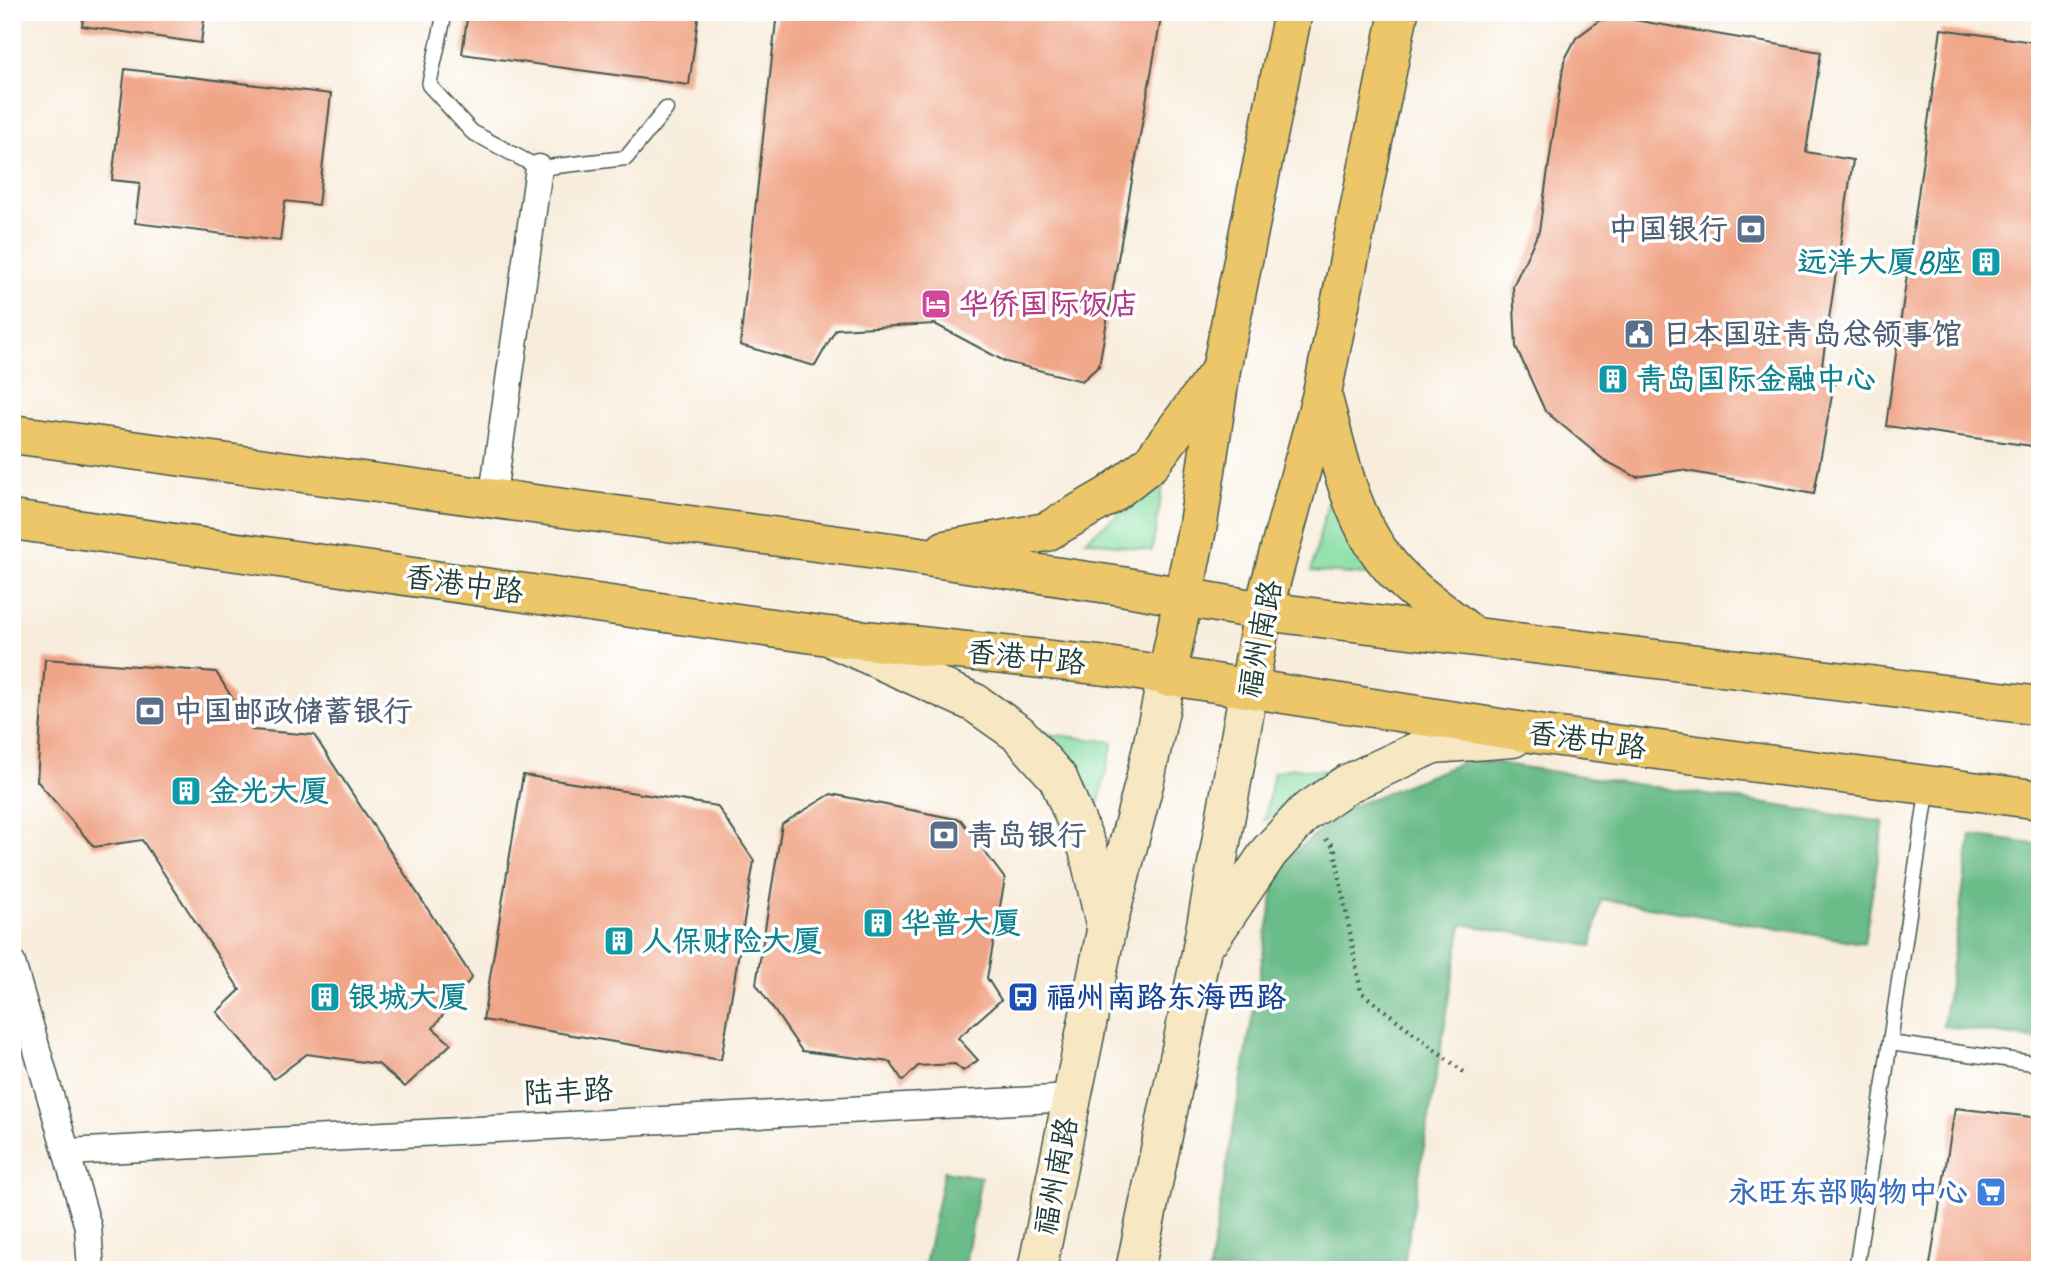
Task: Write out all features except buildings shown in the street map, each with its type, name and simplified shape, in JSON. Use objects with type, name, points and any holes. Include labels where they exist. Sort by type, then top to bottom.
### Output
[{"type":"main road","name":"福州南路","points":[[1037,1270],[1106,931],[1145,780],[1167,677],[1221,370],[1293,12]]},
{"type":"main road","name":"福州南路","points":[[1135,1270],[1201,953],[1263,611],[1322,394],[1399,12]]},
{"type":"main road","points":[[913,555],[1046,533],[1110,495],[1151,463],[1221,370]]},
{"type":"main road","points":[[1322,394],[1346,482],[1365,531],[1391,569],[1473,636]]},
{"type":"main road","points":[[12,434],[492,501],[913,555],[1263,611],[2040,706]]},
{"type":"main road","name":"香港中路","points":[[12,520],[828,636],[1107,666],[1544,735],[2040,800]]},
{"type":"main road","points":[[828,636],[975,703],[1020,734],[1058,778],[1088,849],[1106,931]]},
{"type":"main road","points":[[1201,953],[1269,852],[1305,813],[1347,784],[1433,744],[1544,735]]},
{"type":"street","points":[[492,501],[539,167]]},
{"type":"street","points":[[12,963],[88,1227],[91,1270]]},
{"type":"street","name":"陆丰路","points":[[68,1152],[1072,1098]]},
{"type":"lane","points":[[444,12],[429,85],[472,132],[539,167],[626,158],[666,109]]},
{"type":"lane","points":[[1856,1270],[1928,785]]},
{"type":"lane","points":[[1890,1043],[2040,1063]]},
{"type":"path","points":[[1325,839],[1334,847],[1361,992],[1465,1073]]},
{"type":"green space","points":[[1164,479],[1152,551],[1085,540]]},
{"type":"green space","points":[[1331,489],[1381,576],[1311,571]]},
{"type":"green space","points":[[1024,731],[1113,742],[1088,849]]},
{"type":"green space","points":[[1471,759],[1884,822],[1864,943],[1601,899],[1592,946],[1462,924],[1403,1270],[1209,1270],[1278,867],[1345,809]]},
{"type":"green space","points":[[1293,768],[1335,772],[1264,821],[1274,772]]},
{"type":"green space","points":[[1971,835],[2040,845],[2040,1040],[1943,1026]]},
{"type":"green space","points":[[944,1171],[981,1177],[964,1270],[924,1270]]},
{"type":"place","name":"中国银行","points":[[1751,229]]},
{"type":"place","name":"远洋大厦B座","points":[[1986,262]]},
{"type":"place","name":"华侨国际饭店","points":[[936,304]]},
{"type":"place","name":"日本国驻青岛总领事馆","points":[[1639,334]]},
{"type":"place","name":"青岛国际金融中心","points":[[1613,379]]},
{"type":"place","name":"中国邮政储蓄银行","points":[[150,711]]},
{"type":"place","name":"金光大厦","points":[[186,791]]},
{"type":"place","name":"青岛银行","points":[[944,835]]},
{"type":"place","name":"华普大厦","points":[[878,923]]},
{"type":"place","name":"人保财险大厦","points":[[619,941]]},
{"type":"place","name":"银城大厦","points":[[325,997]]},
{"type":"place","name":"福州南路东海西路","points":[[1023,997]]},
{"type":"place","name":"永旺东部购物中心","points":[[1991,1192]]}]
